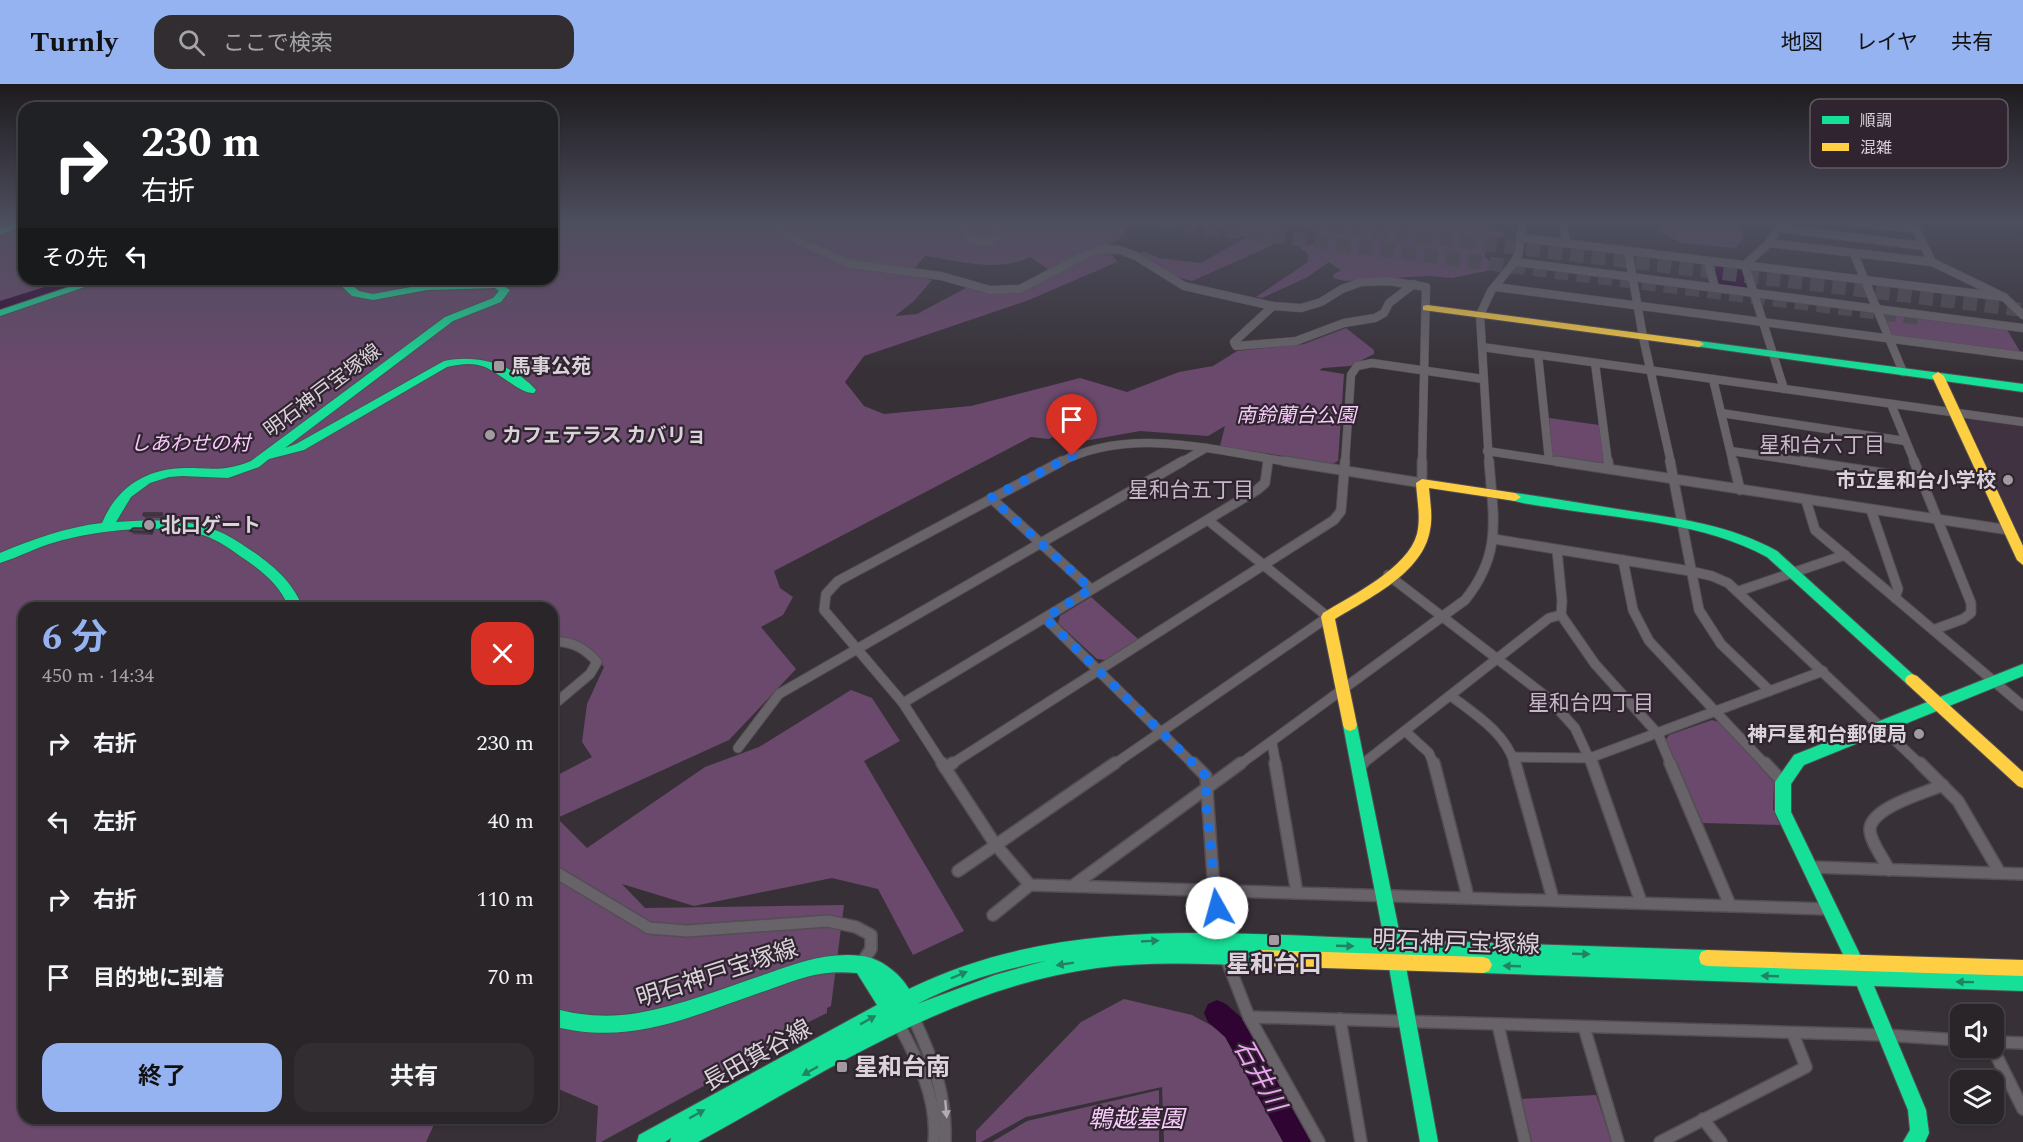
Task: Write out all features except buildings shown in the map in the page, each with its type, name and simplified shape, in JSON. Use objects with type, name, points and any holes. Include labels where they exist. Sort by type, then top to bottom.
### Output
[{"type":"main road","points":[[0,313],[85,285]]},
{"type":"main road","name":"明石神戸宝塚線","points":[[108,525],[111,512],[123,494],[157,475],[171,472],[228,473],[255,464],[449,319],[497,300],[505,290],[497,285],[436,286],[373,297],[356,294],[346,285]]},
{"type":"main road","points":[[1427,308],[2023,388]]},
{"type":"main road","points":[[266,457],[283,454],[300,447],[444,364],[456,360],[466,358],[485,361],[530,390]]},
{"type":"main road","points":[[1938,376],[2023,560]]},
{"type":"main road","points":[[1429,1142],[1394,947],[1328,617],[1404,564],[1421,543],[1424,523],[1422,483],[1682,523],[1724,531],[1751,540],[1772,554],[2023,781]]},
{"type":"main road","points":[[0,558],[39,541],[108,525],[178,527],[211,534],[249,556],[283,582],[293,602]]},
{"type":"main road","points":[[1912,1142],[1920,1133],[1917,1110],[1856,963],[1783,812],[1783,782],[1799,760],[2023,670]]},
{"type":"main road","name":"明石神戸宝塚線","points":[[890,1008],[975,968],[1055,949],[1162,940],[2023,968]]},
{"type":"main road","name":"明石神戸宝塚線","points":[[898,1023],[932,1005],[980,985],[1057,965],[1104,958],[1140,956],[1396,962],[2023,983]]},
{"type":"main road","points":[[861,964],[873,987],[890,1008],[898,1023]]},
{"type":"main road","name":"明石神戸宝塚線","points":[[558,1018],[593,1026],[636,1024],[817,965],[861,964],[879,968],[893,979],[906,999]]},
{"type":"main road","points":[[906,999],[912,1015]]},
{"type":"main road","name":"長田箕谷線","points":[[645,1142],[890,1008]]},
{"type":"main road","name":"長田箕谷線","points":[[679,1142],[898,1023]]},
{"type":"street","points":[[907,271],[942,276],[990,290],[1006,291],[1020,289],[1054,271]]},
{"type":"street","points":[[1030,885],[995,844],[903,703],[824,610],[826,594],[838,581],[1072,456],[1124,443],[1166,443],[1206,448],[1342,472],[1422,483],[1426,287],[1388,281],[1361,282],[1342,289],[1321,302],[1301,308],[1273,306],[1184,286],[1161,271]]},
{"type":"street","points":[[1074,885],[1465,600],[1479,584],[1488,567],[1494,539],[1480,315],[1482,303],[1509,271]]},
{"type":"street","points":[[1585,271],[2023,328]]},
{"type":"street","points":[[1632,271],[1699,610],[1719,641],[1770,691]]},
{"type":"street","points":[[1711,271],[1716,288]]},
{"type":"street","points":[[1747,271],[1784,390]]},
{"type":"street","points":[[1792,271],[2004,297]]},
{"type":"street","points":[[1863,271],[1904,372]]},
{"type":"street","points":[[1951,271],[2004,297],[2023,315]]},
{"type":"street","points":[[1273,306],[1234,342],[1236,346],[1276,344],[1296,340],[1344,323],[1375,318],[1384,313],[1389,303],[1414,284]]},
{"type":"street","points":[[1496,287],[2023,356]]},
{"type":"street","points":[[1482,347],[2023,422]]},
{"type":"street","points":[[1538,355],[1549,460]]},
{"type":"street","points":[[945,768],[1334,520],[1341,511],[1342,472],[1351,375],[1357,366],[1372,363],[1483,379]]},
{"type":"street","points":[[1595,363],[1609,469]]},
{"type":"street","points":[[1713,379],[1740,490]]},
{"type":"street","points":[[1891,404],[1971,603],[1971,613],[1963,619],[1933,630]]},
{"type":"street","points":[[1721,413],[1905,441]]},
{"type":"street","points":[[738,748],[779,694],[1206,448]]},
{"type":"street","points":[[1487,451],[2009,530]]},
{"type":"street","points":[[1731,451],[1921,479]]},
{"type":"street","points":[[903,703],[1091,589],[1209,521],[1257,490],[1265,483],[1268,459]]},
{"type":"street","points":[[991,498],[1091,589]]},
{"type":"street","points":[[1806,500],[1815,530],[2023,706]]},
{"type":"street","points":[[1871,510],[1898,589],[1895,598]]},
{"type":"street","points":[[958,871],[1328,617],[1209,521]]},
{"type":"street","points":[[1494,539],[1690,571],[1712,576],[1728,583],[1740,591],[1943,784],[1958,801],[2000,873]]},
{"type":"street","points":[[1557,550],[1562,601],[1561,615],[1595,664],[1658,734],[1730,904]]},
{"type":"street","points":[[1740,591],[1845,555]]},
{"type":"street","points":[[1623,560],[1631,608],[1641,632],[1659,654],[1783,782]]},
{"type":"street","points":[[1388,575],[1547,697],[1575,728],[1590,758],[1641,902]]},
{"type":"street","points":[[1358,767],[1549,618],[1561,615]]},
{"type":"street","points":[[1045,618],[1206,776],[1208,789],[1206,802],[1214,891],[1222,942]]},
{"type":"street","points":[[558,641],[563,640],[588,650],[597,662],[590,674],[558,701]]},
{"type":"street","points":[[1513,757],[1590,758],[1823,670]]},
{"type":"street","points":[[1450,696],[1490,726],[1513,757],[1553,899]]},
{"type":"street","points":[[1405,731],[1429,753],[1436,768],[1468,897]]},
{"type":"street","points":[[1272,742],[1297,893]]},
{"type":"street","points":[[1889,870],[1870,832],[1872,819],[1881,811],[1943,784]]},
{"type":"street","points":[[1810,867],[2023,874]]},
{"type":"street","points":[[558,874],[649,928],[687,931],[828,921],[849,924],[862,929],[871,936],[871,949],[861,964]]},
{"type":"street","points":[[993,915],[1030,885],[1730,904],[1828,909]]},
{"type":"street","points":[[1226,958],[1249,1017],[1319,1142]]},
{"type":"street","points":[[912,1015],[945,1095],[947,1121],[945,1142]]},
{"type":"street","points":[[1249,1017],[1884,1035],[1950,1039]]},
{"type":"street","points":[[1340,1019],[1361,1142]]},
{"type":"street","points":[[898,1023],[911,1048],[932,1101],[936,1119],[934,1142]]},
{"type":"street","points":[[1498,1025],[1525,1142]]},
{"type":"street","points":[[1584,1027],[1618,1142]]},
{"type":"street","points":[[1660,1142],[1806,1067],[1793,1034]]},
{"type":"street","points":[[2004,1042],[2023,1043]]},
{"type":"street","points":[[1998,1058],[2023,1109]]},
{"type":"street","points":[[1703,1119],[1721,1142]]},
{"type":"shaded area","points":[[1714,271],[1742,271],[1747,287],[1743,289],[1718,285]]},
{"type":"shaded area","name":"市立星和台小学校","points":[[1969,417],[2023,425],[2023,537],[2019,535],[1967,421]]},
{"type":"green space","points":[[0,271],[18,271],[18,285],[558,285],[558,271],[912,271],[909,275],[932,280],[914,301],[895,316],[917,314],[966,288],[1008,292],[1044,271],[1095,271],[1029,300],[864,356],[845,382],[864,406],[884,414],[971,406],[1080,378],[1127,392],[1179,372],[1213,366],[1237,351],[1304,344],[1346,328],[1374,350],[1374,354],[1350,366],[1319,370],[1344,374],[1338,461],[1332,464],[1220,446],[1225,426],[1208,436],[1140,431],[1084,441],[1066,430],[1049,439],[1031,437],[774,571],[780,588],[793,597],[783,615],[761,627],[796,669],[729,740],[558,818],[558,775],[592,757],[582,742],[587,704],[604,667],[588,647],[558,645],[558,602],[18,602],[18,1124],[434,1124],[426,1142],[0,1142]]},
{"type":"green space","points":[[1168,271],[1214,271],[1192,281],[1177,277]]},
{"type":"green space","points":[[1294,271],[1316,271],[1262,298],[1256,297]]},
{"type":"green space","points":[[1339,271],[1484,271],[1452,278],[1427,276],[1345,281],[1333,278],[1334,274]]},
{"type":"green space","points":[[1887,312],[2006,328],[2021,353],[1899,338],[1892,335],[1884,314]]},
{"type":"green space","points":[[1549,418],[1599,425],[1604,463],[1600,465],[1558,459],[1552,455]]},
{"type":"green space","points":[[1091,597],[1138,639],[1105,660],[1097,659],[1058,623],[1060,616]]},
{"type":"green space","points":[[851,690],[872,698],[900,741],[864,761],[964,931],[913,955],[878,889],[832,878],[694,906],[622,884],[645,908],[844,905],[831,1006],[827,1008],[827,1013],[774,1039],[774,1044],[742,1065],[601,1142],[596,1142],[598,1106],[558,1089],[558,819],[587,848],[705,767],[759,747]]},
{"type":"green space","points":[[1712,720],[1722,723],[1771,774],[1774,782],[1773,809],[1780,825],[1703,823],[1665,741],[1669,735]]},
{"type":"green space","points":[[1124,999],[1192,1015],[1225,1033],[1292,1142],[1164,1142],[1162,1087],[1026,1117],[981,1142],[976,1142],[976,1131],[1081,1022]]},
{"type":"green space","name":"鵯越墓園","points":[[1159,1090],[1159,1142],[992,1142],[1027,1121]]},
{"type":"green space","points":[[1596,1095],[1612,1142],[1532,1142],[1521,1099]]},
{"type":"waterway","points":[[0,306],[66,285]]},
{"type":"waterway","name":"石井川","points":[[1217,1013],[1234,1028],[1298,1142]]},
{"type":"tunnel","points":[[1552,271],[1920,318]]},
{"type":"tunnel","points":[[1709,271],[2023,310]]},
{"type":"traffic: fast","points":[[0,313],[85,285]]},
{"type":"traffic: fast","points":[[346,285],[356,294],[373,297],[427,287],[497,285]]},
{"type":"traffic: fast","points":[[108,525],[119,503],[127,494],[136,486],[157,476],[182,472],[228,473],[255,464],[449,319],[497,300],[505,290],[497,285]]},
{"type":"traffic: fast","points":[[1699,344],[2023,388]]},
{"type":"traffic: fast","points":[[271,456],[300,447],[444,364],[469,360],[490,365],[530,390]]},
{"type":"traffic: fast","points":[[1515,497],[1688,524],[1723,532],[1756,545],[1772,554],[1912,680]]},
{"type":"traffic: fast","points":[[0,558],[39,542],[97,528],[138,526],[194,529],[222,538],[263,566],[277,577],[294,602]]},
{"type":"traffic: fast","points":[[1912,1142],[1920,1133],[1917,1110],[1856,963],[1783,812],[1783,782],[1799,760],[2023,670]]},
{"type":"traffic: fast","points":[[1350,725],[1394,947],[1429,1142]]},
{"type":"traffic: fast","points":[[890,1008],[957,978],[1022,958],[1089,946],[1162,940],[1707,958]]},
{"type":"traffic: fast","points":[[898,1023],[995,983],[1062,966],[1130,956],[1261,958]]},
{"type":"traffic: fast","points":[[558,1019],[596,1025],[638,1022],[679,1011],[817,965],[833,964],[860,965],[882,973],[891,980],[909,1006]]},
{"type":"traffic: fast","points":[[679,1142],[898,1023],[861,964]]},
{"type":"traffic: fast","points":[[1483,965],[2023,983]]},
{"type":"traffic: fast","points":[[646,1142],[890,1008]]},
{"type":"traffic: slow","points":[[1427,308],[1699,344]]},
{"type":"traffic: slow","points":[[1938,376],[2023,560]]},
{"type":"traffic: slow","points":[[1350,725],[1328,617],[1381,583],[1407,561],[1416,550],[1425,525],[1422,483],[1515,497]]},
{"type":"traffic: slow","points":[[1912,680],[2023,781]]},
{"type":"traffic: slow","points":[[1261,958],[1483,965]]},
{"type":"traffic: slow","points":[[1707,958],[2023,968]]},
{"type":"place","name":"馬事公苑","points":[[499,366]]},
{"type":"place","name":"カフェテラス カバリョ","points":[[490,435]]},
{"type":"place","name":"市立星和台小学校","points":[[2008,480]]},
{"type":"place","name":"北口ゲート","points":[[149,525]]},
{"type":"place","name":"神戸星和台郵便局","points":[[1919,734]]},
{"type":"place","name":"星和台口","points":[[1274,940]]},
{"type":"place","name":"星和台南","points":[[842,1067]]},
{"type":"district","name":"星和台六丁目","points":[[1822,445]]},
{"type":"district","name":"星和台五丁目","points":[[1191,490]]},
{"type":"district","name":"星和台四丁目","points":[[1591,703]]},
{"type":"route","points":[[1072,456],[991,498],[1091,589],[1045,618],[1206,776],[1208,789],[1206,802],[1217,908]]},
{"type":"park label","name":"南鈴蘭台公園","points":[[1296,415]]},
{"type":"park label","name":"しあわせの村","points":[[190,443]]}]
